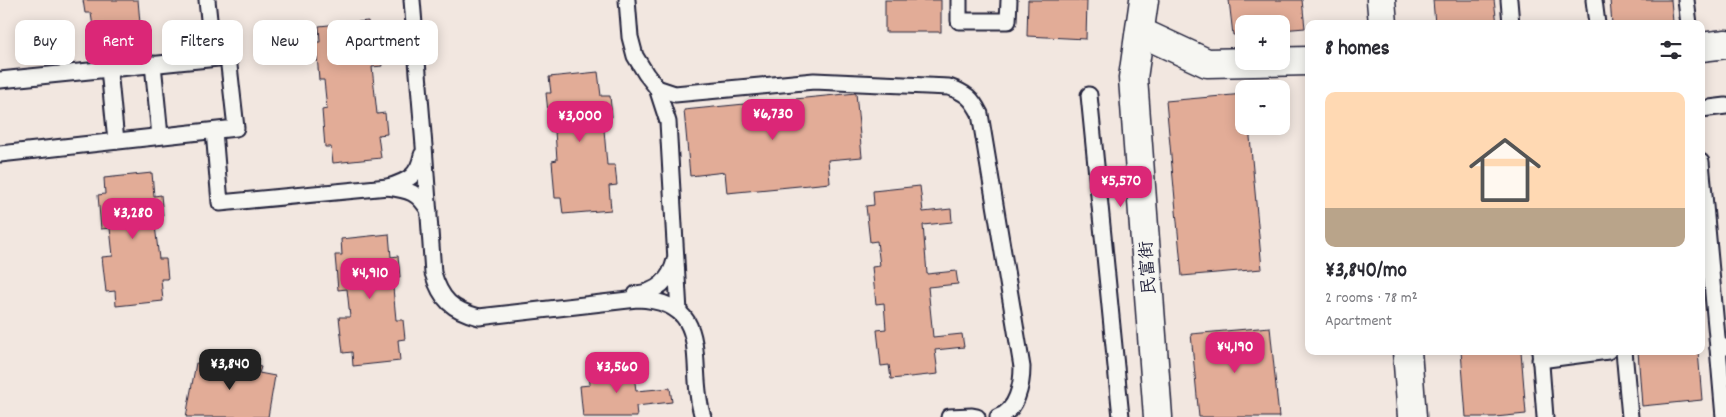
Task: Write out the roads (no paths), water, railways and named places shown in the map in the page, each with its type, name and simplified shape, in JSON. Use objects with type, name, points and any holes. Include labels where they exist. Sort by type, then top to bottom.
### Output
[{"type":"street","name":"民富街","points":[[1144,0],[1133,78],[1158,417]]},
{"type":"street","points":[[1381,0],[1383,20]]},
{"type":"street","points":[[1140,32],[1207,63],[1305,61]]},
{"type":"street","points":[[1705,47],[1726,44]]},
{"type":"street","points":[[1408,355],[1412,417]]},
{"type":"lane","points":[[207,0],[209,20]]},
{"type":"lane","points":[[412,0],[429,211],[432,273],[437,288],[448,302],[461,313],[479,317],[637,298],[663,302],[686,319],[692,332],[696,347],[699,404],[703,417]]},
{"type":"lane","points":[[627,0],[630,37],[635,56],[657,88],[668,122],[677,250],[679,312]]},
{"type":"lane","points":[[959,0],[959,21],[1008,21],[1009,0]]},
{"type":"lane","points":[[1509,0],[1511,20]]},
{"type":"lane","points":[[1594,0],[1596,20]]},
{"type":"lane","points":[[1686,0],[1688,20]]},
{"type":"lane","points":[[0,80],[162,63]]},
{"type":"lane","points":[[153,64],[160,136]]},
{"type":"lane","points":[[0,154],[236,128],[229,65]]},
{"type":"lane","points":[[109,69],[116,141]]},
{"type":"lane","points":[[657,88],[675,94],[814,82],[949,87],[962,92],[974,102],[980,114],[1022,367],[1022,380],[1018,395],[1016,417]]},
{"type":"lane","points":[[1090,95],[1120,417]]},
{"type":"lane","points":[[1705,109],[1726,106]]},
{"type":"lane","points":[[214,130],[220,203],[388,187],[404,182],[414,175],[420,163],[424,146]]},
{"type":"lane","points":[[388,187],[405,189],[418,195],[429,211]]},
{"type":"lane","points":[[1705,197],[1722,348],[1724,417]]},
{"type":"lane","points":[[574,306],[587,299],[645,293],[658,288],[668,279],[674,265],[677,250]]},
{"type":"lane","points":[[1545,417],[1540,356],[1554,355]]},
{"type":"lane","points":[[1624,355],[1630,417]]},
{"type":"lane","points":[[998,417],[1002,416],[1011,407],[1018,395]]},
{"type":"lane","points":[[949,417],[976,416]]}]
